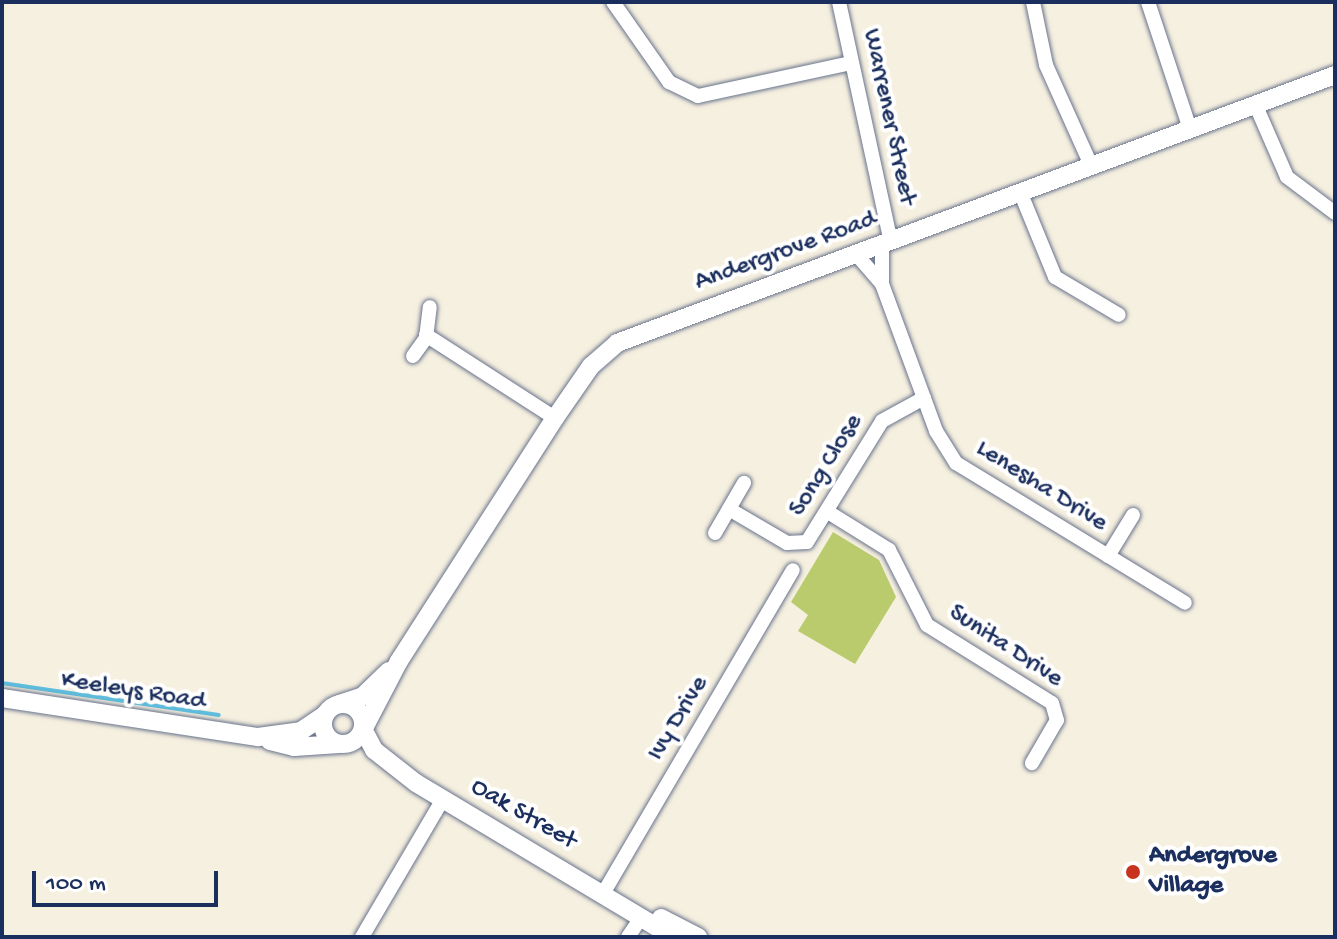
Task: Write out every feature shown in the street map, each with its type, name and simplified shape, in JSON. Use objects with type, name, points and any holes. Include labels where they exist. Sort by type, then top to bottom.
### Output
[{"type":"street","points":[[613,2],[669,82],[698,96],[851,63]]},
{"type":"street","name":"Warrener Street","points":[[839,2],[886,243]]},
{"type":"street","points":[[1033,2],[1046,65],[1091,165]]},
{"type":"street","points":[[1148,2],[1190,129]]},
{"type":"street","name":"Andergrove Road","points":[[363,728],[399,661],[555,418],[591,366],[630,336],[1021,194],[1335,75]]},
{"type":"street","points":[[1256,106],[1287,177],[1335,213]]},
{"type":"street","points":[[1021,194],[1055,277],[1119,315]]},
{"type":"street","name":"Lenesha Drive","points":[[882,284],[886,243]]},
{"type":"street","name":"Lenesha Drive","points":[[856,254],[882,284],[941,443],[962,469],[1185,603]]},
{"type":"street","points":[[413,356],[426,335],[430,307]]},
{"type":"street","points":[[426,335],[555,418]]},
{"type":"street","name":"Song Close","points":[[729,509],[794,545],[812,538],[882,421],[924,398]]},
{"type":"street","points":[[715,533],[744,483]]},
{"type":"street","name":"Sunita Drive","points":[[828,512],[889,550],[927,625],[1052,703],[1056,723],[1032,763]]},
{"type":"street","points":[[1108,556],[1133,515]]},
{"type":"street","name":"Ivy Drive","points":[[604,892],[793,570]]},
{"type":"street","name":"Andergrove Road","points":[[332,710],[367,693],[399,661]]},
{"type":"street","name":"Keeleys Road","points":[[2,698],[256,736],[294,747],[340,744]]},
{"type":"street","points":[[357,708],[363,728],[356,740],[340,744],[325,733],[332,710],[357,708]]},
{"type":"street","name":"Keeleys Road","points":[[256,736],[297,733],[332,710]]},
{"type":"street","name":"Oak Street","points":[[363,728],[374,750],[416,783]]},
{"type":"street","name":"Oak Street","points":[[340,744],[416,783],[643,914],[698,937]]},
{"type":"street","points":[[362,937],[443,799]]},
{"type":"street","points":[[628,937],[643,914]]},
{"type":"street","name":"Oak Street","points":[[643,914],[673,937]]},
{"type":"green space","points":[[833,532],[879,560],[896,597],[855,664],[798,631],[808,615],[791,602]]},
{"type":"waterway","points":[[2,683],[219,715]]},
{"type":"place","name":"Andergrove Village","points":[[1133,872]]}]
